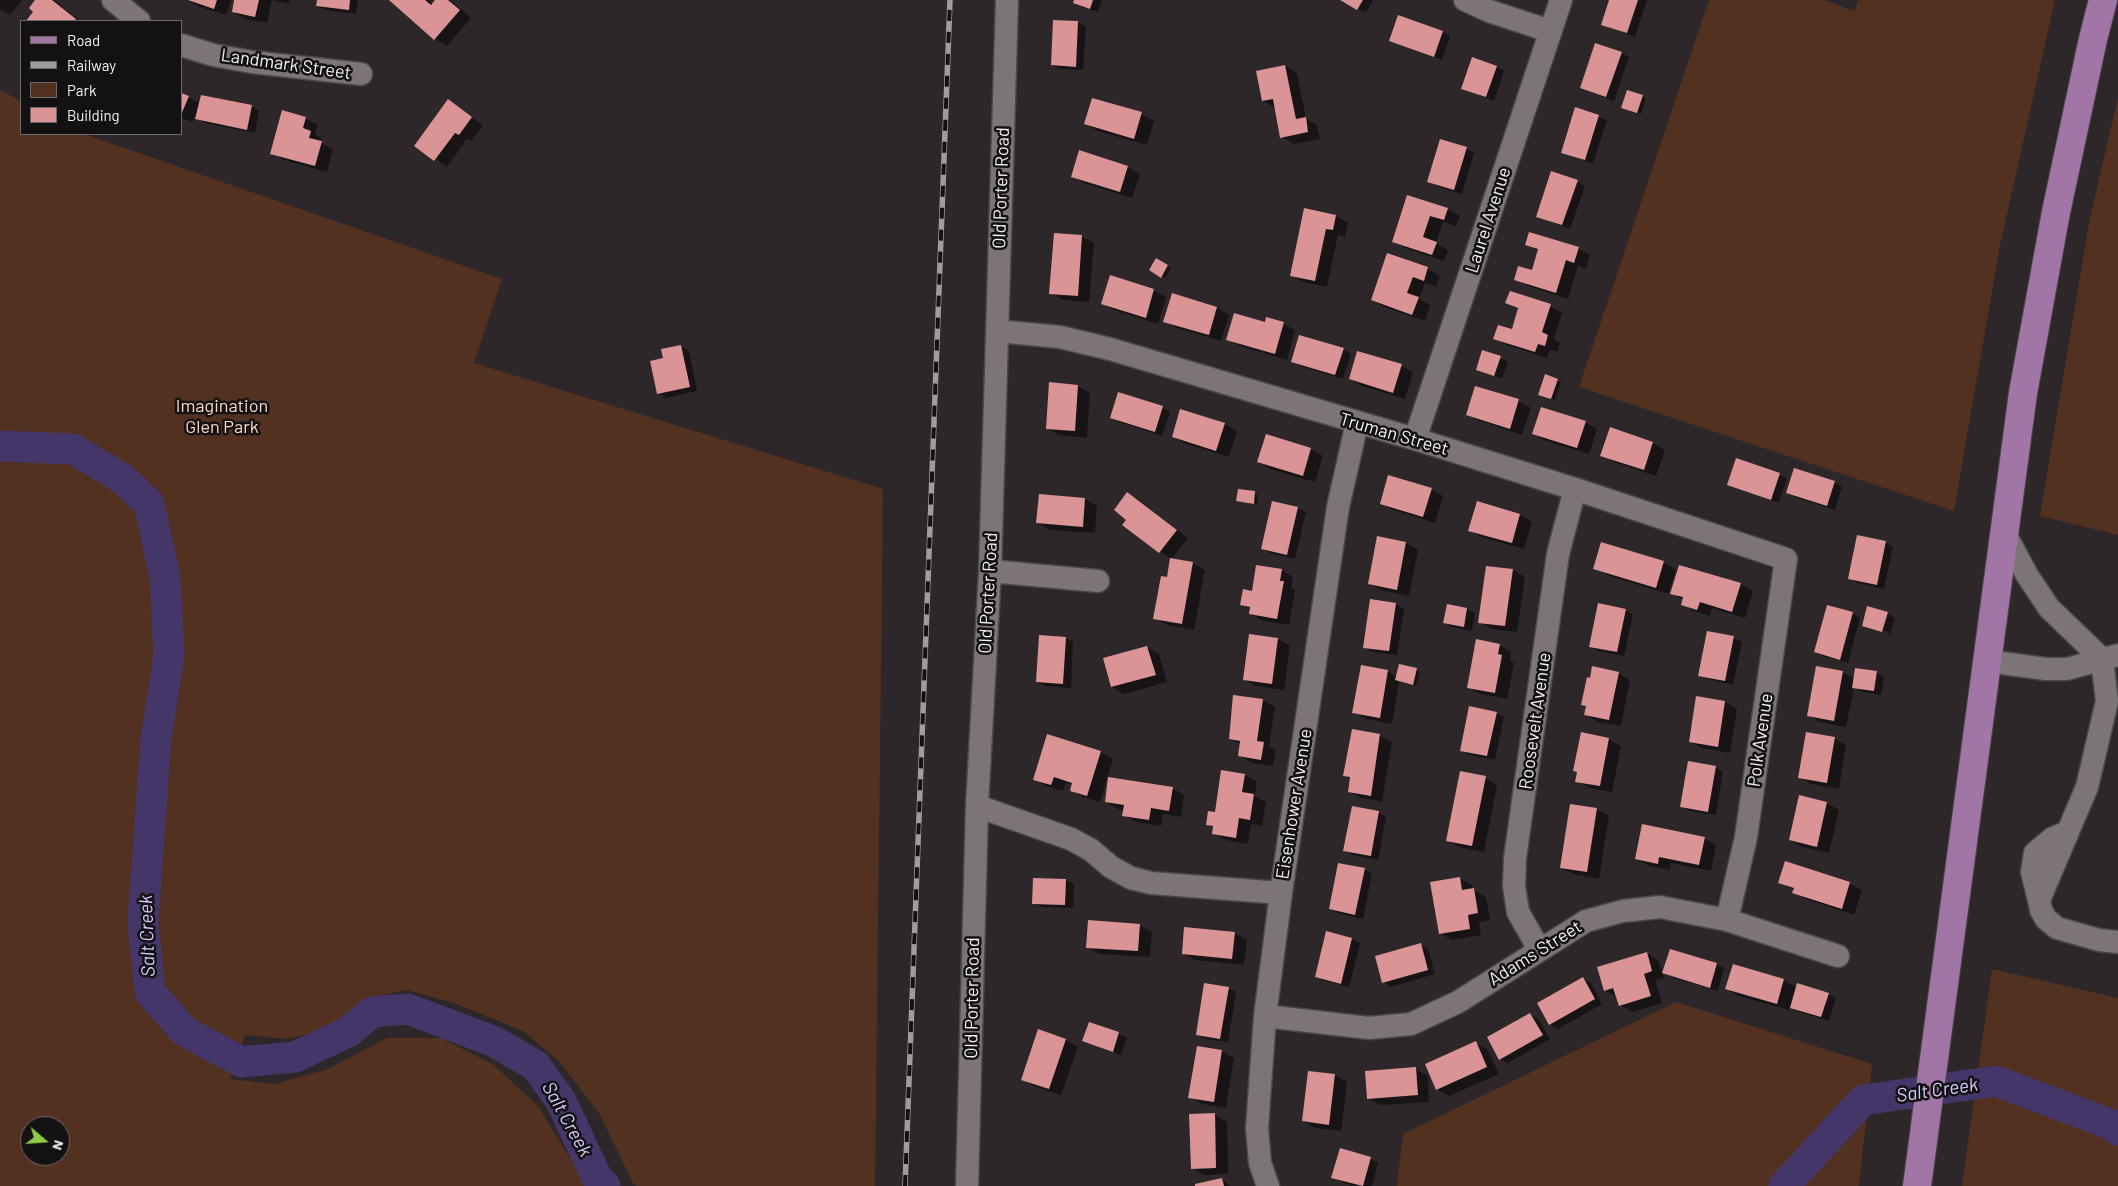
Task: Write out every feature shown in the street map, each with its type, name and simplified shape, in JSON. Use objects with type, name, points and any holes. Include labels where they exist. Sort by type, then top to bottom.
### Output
[{"type":"main road","points":[[1917,1186],[2023,393],[2053,231],[2093,39],[2103,0]]},
{"type":"street","points":[[113,0],[138,20]]},
{"type":"street","name":"Old Porter Road","points":[[967,1186],[977,806],[990,571],[1007,0]]},
{"type":"street","points":[[1465,0],[1489,11],[1550,31]]},
{"type":"street","name":"Laurel Avenue","points":[[1415,440],[1561,0]]},
{"type":"street","name":"Landmark Street","points":[[182,44],[214,55],[252,62],[361,74]]},
{"type":"street","name":"Truman Street","points":[[996,332],[1060,337],[1085,342],[1575,489],[1786,559]]},
{"type":"street","name":"Eisenhower Avenue","points":[[1268,1186],[1260,1163],[1257,1128],[1264,1016],[1338,507],[1356,423]]},
{"type":"street","name":"Roosevelt Avenue","points":[[1539,949],[1518,912],[1514,886],[1515,858],[1558,554],[1575,489]]},
{"type":"street","points":[[2005,534],[2027,575],[2050,608],[2110,657]]},
{"type":"street","name":"Polk Avenue","points":[[1727,920],[1746,837],[1786,559]]},
{"type":"street","points":[[990,571],[1098,581]]},
{"type":"street","points":[[1987,661],[2046,669],[2067,669],[2110,657]]},
{"type":"street","points":[[2110,657],[2107,701],[2087,787],[2068,832],[2053,838],[2035,853],[2032,872],[2041,910],[2046,919],[2056,928],[2099,940],[2118,942]]},
{"type":"street","points":[[977,806],[1071,839],[1091,850],[1111,867],[1131,878],[1152,883],[1281,892]]},
{"type":"street","name":"Adams Street","points":[[1264,1016],[1369,1028],[1411,1024],[1458,1002],[1586,921],[1623,911],[1660,907],[1727,920],[1838,956]]},
{"type":"green space","points":[[1709,0],[1824,0],[1855,11],[1858,0],[2055,0],[2000,245],[1954,511],[1579,387]]},
{"type":"green space","name":"Imagination Glen Park","points":[[0,90],[20,100],[20,135],[87,135],[502,279],[474,363],[883,489],[875,1186],[637,1186],[633,1183],[599,1113],[559,1061],[523,1031],[457,1004],[407,990],[370,998],[330,1029],[287,1039],[245,1035],[230,1079],[275,1084],[328,1069],[387,1038],[441,1038],[494,1065],[538,1106],[587,1186],[0,1186]]},
{"type":"green space","points":[[2118,97],[2118,535],[2040,516],[2090,218]]},
{"type":"green space","points":[[1992,969],[2118,998],[2118,1186],[1962,1186]]},
{"type":"green space","points":[[1676,1002],[1872,1064],[1859,1186],[1397,1186],[1403,1134]]},
{"type":"building","points":[[35,0],[52,0],[76,19],[27,20],[33,12],[29,8]]},
{"type":"building","points":[[188,0],[217,0],[214,9]]},
{"type":"building","points":[[234,0],[259,0],[255,17],[232,12]]},
{"type":"building","points":[[317,0],[350,0],[349,10],[316,6]]},
{"type":"building","points":[[389,0],[425,0],[431,5],[435,0],[448,0],[460,10],[434,40]]},
{"type":"building","points":[[1074,0],[1093,0],[1090,9],[1073,3]]},
{"type":"building","points":[[1340,0],[1363,0],[1357,10]]},
{"type":"building","points":[[1609,0],[1638,0],[1627,33],[1601,25]]},
{"type":"building","points":[[1398,15],[1443,31],[1434,57],[1389,41]]},
{"type":"building","points":[[1053,20],[1078,21],[1076,67],[1051,65]]},
{"type":"building","points":[[1595,43],[1622,52],[1606,97],[1580,88]]},
{"type":"building","points":[[1472,57],[1497,66],[1486,97],[1461,89]]},
{"type":"building","points":[[1285,65],[1296,119],[1306,117],[1308,132],[1280,138],[1273,99],[1262,101],[1256,71]]},
{"type":"building","points":[[1627,90],[1643,95],[1637,113],[1621,108]]},
{"type":"building","points":[[182,93],[189,96],[182,113]]},
{"type":"building","points":[[201,95],[252,105],[247,130],[195,119]]},
{"type":"building","points":[[1092,98],[1142,112],[1134,139],[1084,124]]},
{"type":"building","points":[[448,99],[472,117],[459,135],[455,133],[434,161],[414,146]]},
{"type":"building","points":[[1575,107],[1599,115],[1585,160],[1561,153]]},
{"type":"building","points":[[282,110],[306,117],[303,128],[311,131],[309,138],[322,141],[315,166],[270,154]]},
{"type":"building","points":[[1440,139],[1467,147],[1454,190],[1427,182]]},
{"type":"building","points":[[1079,150],[1128,166],[1120,192],[1071,177]]},
{"type":"building","points":[[1551,171],[1578,180],[1562,225],[1536,217]]},
{"type":"building","points":[[1407,195],[1448,208],[1444,220],[1430,216],[1423,237],[1437,242],[1432,255],[1392,242]]},
{"type":"building","points":[[1304,208],[1336,215],[1333,230],[1326,229],[1315,281],[1290,276]]},
{"type":"building","points":[[1529,232],[1579,247],[1574,263],[1566,260],[1556,293],[1514,280],[1518,266],[1532,270],[1538,249],[1525,245]]},
{"type":"building","points":[[1054,233],[1082,235],[1078,296],[1049,294]]},
{"type":"building","points":[[1387,253],[1428,267],[1424,281],[1413,277],[1407,293],[1419,297],[1412,315],[1371,300]]},
{"type":"building","points":[[1156,258],[1168,265],[1161,278],[1149,270]]},
{"type":"building","points":[[1110,275],[1154,289],[1146,318],[1101,304]]},
{"type":"building","points":[[1510,291],[1551,304],[1542,332],[1548,335],[1545,346],[1538,344],[1535,352],[1493,339],[1498,325],[1512,329],[1518,308],[1505,303]]},
{"type":"building","points":[[1172,293],[1217,307],[1209,335],[1163,322]]},
{"type":"building","points":[[1234,313],[1265,322],[1266,317],[1284,322],[1275,354],[1226,340]]},
{"type":"building","points":[[1299,335],[1344,348],[1335,375],[1291,362]]},
{"type":"building","points":[[681,345],[690,387],[657,394],[650,361],[663,358],[661,349]]},
{"type":"building","points":[[1482,350],[1501,356],[1494,376],[1476,370]]},
{"type":"building","points":[[1357,351],[1402,364],[1393,393],[1349,379]]},
{"type":"building","points":[[1545,374],[1558,379],[1551,399],[1538,395]]},
{"type":"building","points":[[1049,382],[1078,385],[1075,431],[1046,429]]},
{"type":"building","points":[[1475,386],[1519,399],[1510,429],[1466,415]]},
{"type":"building","points":[[1118,392],[1163,406],[1155,432],[1110,418]]},
{"type":"building","points":[[1541,407],[1586,421],[1577,448],[1532,434]]},
{"type":"building","points":[[1180,409],[1225,423],[1216,451],[1172,437]]},
{"type":"building","points":[[1610,427],[1653,442],[1644,470],[1600,456]]},
{"type":"building","points":[[1266,434],[1311,448],[1303,476],[1257,462]]},
{"type":"building","points":[[1736,458],[1780,473],[1771,500],[1727,485]]},
{"type":"building","points":[[1794,468],[1835,481],[1827,506],[1786,493]]},
{"type":"building","points":[[1388,475],[1432,488],[1423,517],[1380,504]]},
{"type":"building","points":[[1238,489],[1255,491],[1254,504],[1236,501]]},
{"type":"building","points":[[1127,492],[1177,530],[1159,553],[1122,525],[1126,520],[1114,510]]},
{"type":"building","points":[[1039,494],[1085,498],[1083,527],[1036,523]]},
{"type":"building","points":[[1272,501],[1298,507],[1287,555],[1261,549]]},
{"type":"building","points":[[1477,501],[1520,514],[1512,543],[1468,531]]},
{"type":"building","points":[[1857,535],[1886,541],[1877,585],[1848,579]]},
{"type":"building","points":[[1377,536],[1406,542],[1397,590],[1368,584]]},
{"type":"building","points":[[1601,542],[1664,561],[1656,588],[1593,569]]},
{"type":"building","points":[[1170,558],[1193,562],[1182,624],[1153,619],[1161,576],[1167,577]]},
{"type":"building","points":[[1256,565],[1282,569],[1280,581],[1284,581],[1277,619],[1249,614],[1250,607],[1240,605],[1243,589],[1252,591]]},
{"type":"building","points":[[1679,565],[1741,583],[1732,612],[1700,602],[1697,610],[1681,605],[1683,597],[1670,594]]},
{"type":"building","points":[[1486,566],[1513,569],[1505,626],[1478,623]]},
{"type":"building","points":[[1370,599],[1396,603],[1389,651],[1363,648]]},
{"type":"building","points":[[1598,603],[1626,609],[1617,652],[1589,647]]},
{"type":"building","points":[[1447,604],[1467,608],[1464,627],[1443,623]]},
{"type":"building","points":[[1827,605],[1853,612],[1840,660],[1814,652]]},
{"type":"building","points":[[1867,606],[1888,612],[1882,632],[1862,626]]},
{"type":"building","points":[[1707,631],[1734,636],[1725,681],[1698,676]]},
{"type":"building","points":[[1249,634],[1278,638],[1272,684],[1243,680]]},
{"type":"building","points":[[1039,635],[1066,637],[1063,684],[1036,682]]},
{"type":"building","points":[[1476,639],[1500,644],[1498,654],[1502,655],[1495,693],[1467,688]]},
{"type":"building","points":[[1147,646],[1156,675],[1111,687],[1103,658]]},
{"type":"building","points":[[1399,664],[1417,668],[1413,685],[1395,680]]},
{"type":"building","points":[[1361,665],[1388,670],[1380,718],[1352,713]]},
{"type":"building","points":[[1592,666],[1619,672],[1609,720],[1584,715],[1586,706],[1581,705],[1587,677],[1590,678]]},
{"type":"building","points":[[1816,666],[1843,671],[1834,721],[1807,716]]},
{"type":"building","points":[[1855,668],[1877,671],[1874,691],[1852,688]]},
{"type":"building","points":[[1233,695],[1263,699],[1257,741],[1264,742],[1261,760],[1238,756],[1240,741],[1229,739]]},
{"type":"building","points":[[1696,696],[1725,701],[1718,747],[1689,742]]},
{"type":"building","points":[[1469,706],[1497,712],[1487,756],[1460,751]]},
{"type":"building","points":[[1352,729],[1380,734],[1371,796],[1348,792],[1350,777],[1343,776]]},
{"type":"building","points":[[1581,732],[1609,738],[1600,786],[1575,782],[1577,772],[1573,771]]},
{"type":"building","points":[[1806,732],[1835,737],[1827,783],[1798,778]]},
{"type":"building","points":[[1047,734],[1101,751],[1087,796],[1070,791],[1072,783],[1054,777],[1051,785],[1033,780]]},
{"type":"building","points":[[1688,761],[1716,766],[1708,812],[1680,807]]},
{"type":"building","points":[[1221,770],[1245,774],[1242,792],[1254,794],[1250,820],[1239,818],[1236,838],[1212,834],[1213,826],[1206,825],[1208,811],[1215,812]]},
{"type":"building","points":[[1460,771],[1486,776],[1472,846],[1446,841]]},
{"type":"building","points":[[1108,777],[1173,787],[1169,811],[1151,808],[1149,820],[1122,816],[1124,805],[1105,802]]},
{"type":"building","points":[[1799,795],[1827,802],[1817,847],[1789,840]]},
{"type":"building","points":[[1570,804],[1597,808],[1587,872],[1560,868]]},
{"type":"building","points":[[1352,806],[1379,811],[1371,856],[1343,851]]},
{"type":"building","points":[[1642,824],[1705,837],[1699,865],[1659,857],[1658,864],[1635,859]]},
{"type":"building","points":[[1785,861],[1850,882],[1842,909],[1792,893],[1794,888],[1778,883]]},
{"type":"building","points":[[1338,863],[1365,868],[1355,915],[1329,909]]},
{"type":"building","points":[[1460,877],[1462,890],[1474,888],[1478,913],[1468,915],[1470,929],[1439,934],[1430,882]]},
{"type":"building","points":[[1033,878],[1066,879],[1065,905],[1032,904]]},
{"type":"building","points":[[1088,920],[1140,924],[1138,951],[1086,948]]},
{"type":"building","points":[[1184,927],[1235,932],[1232,959],[1182,954]]},
{"type":"building","points":[[1326,931],[1352,938],[1341,984],[1315,977]]},
{"type":"building","points":[[1421,943],[1428,970],[1382,983],[1375,956]]},
{"type":"building","points":[[1670,949],[1717,963],[1710,988],[1662,973]]},
{"type":"building","points":[[1647,952],[1652,971],[1644,974],[1651,996],[1619,1006],[1613,988],[1604,991],[1597,967]]},
{"type":"building","points":[[1733,964],[1784,979],[1777,1004],[1725,989]]},
{"type":"building","points":[[1583,977],[1595,999],[1549,1025],[1537,1003]]},
{"type":"building","points":[[1204,983],[1229,987],[1220,1039],[1196,1035]]},
{"type":"building","points":[[1797,983],[1829,993],[1821,1017],[1790,1008]]},
{"type":"building","points":[[1530,1013],[1543,1035],[1499,1060],[1487,1037]]},
{"type":"building","points":[[1089,1022],[1119,1032],[1113,1052],[1082,1041]]},
{"type":"building","points":[[1038,1029],[1066,1039],[1049,1089],[1021,1080]]},
{"type":"building","points":[[1476,1041],[1487,1067],[1436,1090],[1425,1064]]},
{"type":"building","points":[[1197,1046],[1222,1050],[1214,1102],[1188,1098]]},
{"type":"building","points":[[1416,1067],[1418,1095],[1367,1099],[1365,1071]]},
{"type":"building","points":[[1308,1071],[1335,1074],[1329,1125],[1302,1121]]},
{"type":"building","points":[[1215,1113],[1216,1168],[1191,1169],[1189,1114]]},
{"type":"building","points":[[1340,1148],[1371,1157],[1363,1186],[1331,1178]]},
{"type":"building","points":[[1222,1178],[1224,1186],[1195,1186],[1195,1184]]},
{"type":"waterway","name":"Salt Creek","points":[[0,446],[73,449],[123,479],[149,504],[165,577],[169,656],[156,738],[143,922],[150,992],[184,1031],[241,1062],[295,1057],[348,1032],[372,1012],[408,1009],[495,1042],[536,1066],[561,1101],[597,1178],[605,1186]]},
{"type":"waterway","name":"Salt Creek","points":[[1784,1186],[1863,1100],[1996,1081],[2112,1125],[2118,1130]]},
{"type":"railway","points":[[905,1186],[950,0]]}]
